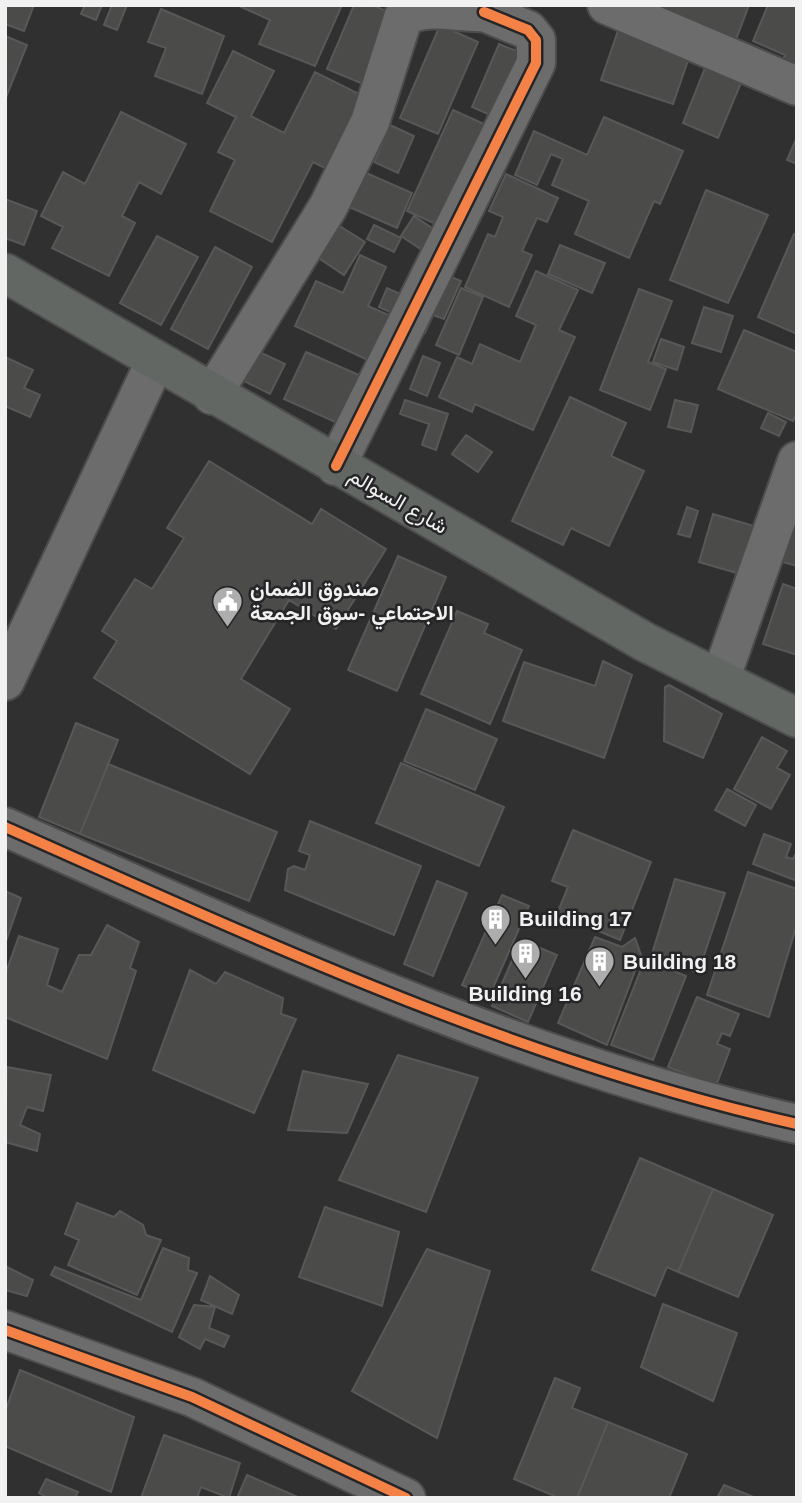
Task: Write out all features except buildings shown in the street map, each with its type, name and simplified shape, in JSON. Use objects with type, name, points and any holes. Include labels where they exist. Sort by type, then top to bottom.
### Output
[{"type":"main road","name":"شارع السوالم","points":[[5,273],[212,395],[645,642],[797,718]]},
{"type":"street","points":[[607,5],[797,86]]},
{"type":"street","points":[[212,395],[328,207],[370,122],[403,18],[423,10],[485,9],[528,30],[536,40],[537,64],[336,466]]},
{"type":"street","points":[[5,681],[155,362]]},
{"type":"street","points":[[720,680],[797,461]]},
{"type":"street","points":[[5,827],[290,954],[527,1047],[710,1104],[797,1124]]},
{"type":"street","points":[[5,1330],[192,1397],[406,1498]]},
{"type":"cycle path","points":[[336,466],[536,63],[536,40],[528,30],[484,12]]},
{"type":"cycle path","points":[[5,827],[296,955],[493,1033],[694,1098],[797,1124]]},
{"type":"cycle path","points":[[5,1330],[192,1397],[406,1498]]},
{"type":"place","name":"صندوق الضمان الاجتماعي -سوق الجمعة","points":[[227,628]]},
{"type":"place","name":"Building 17","points":[[496,946]]},
{"type":"place","name":"Building 16","points":[[525,981]]},
{"type":"place","name":"Building 18","points":[[600,989]]}]
